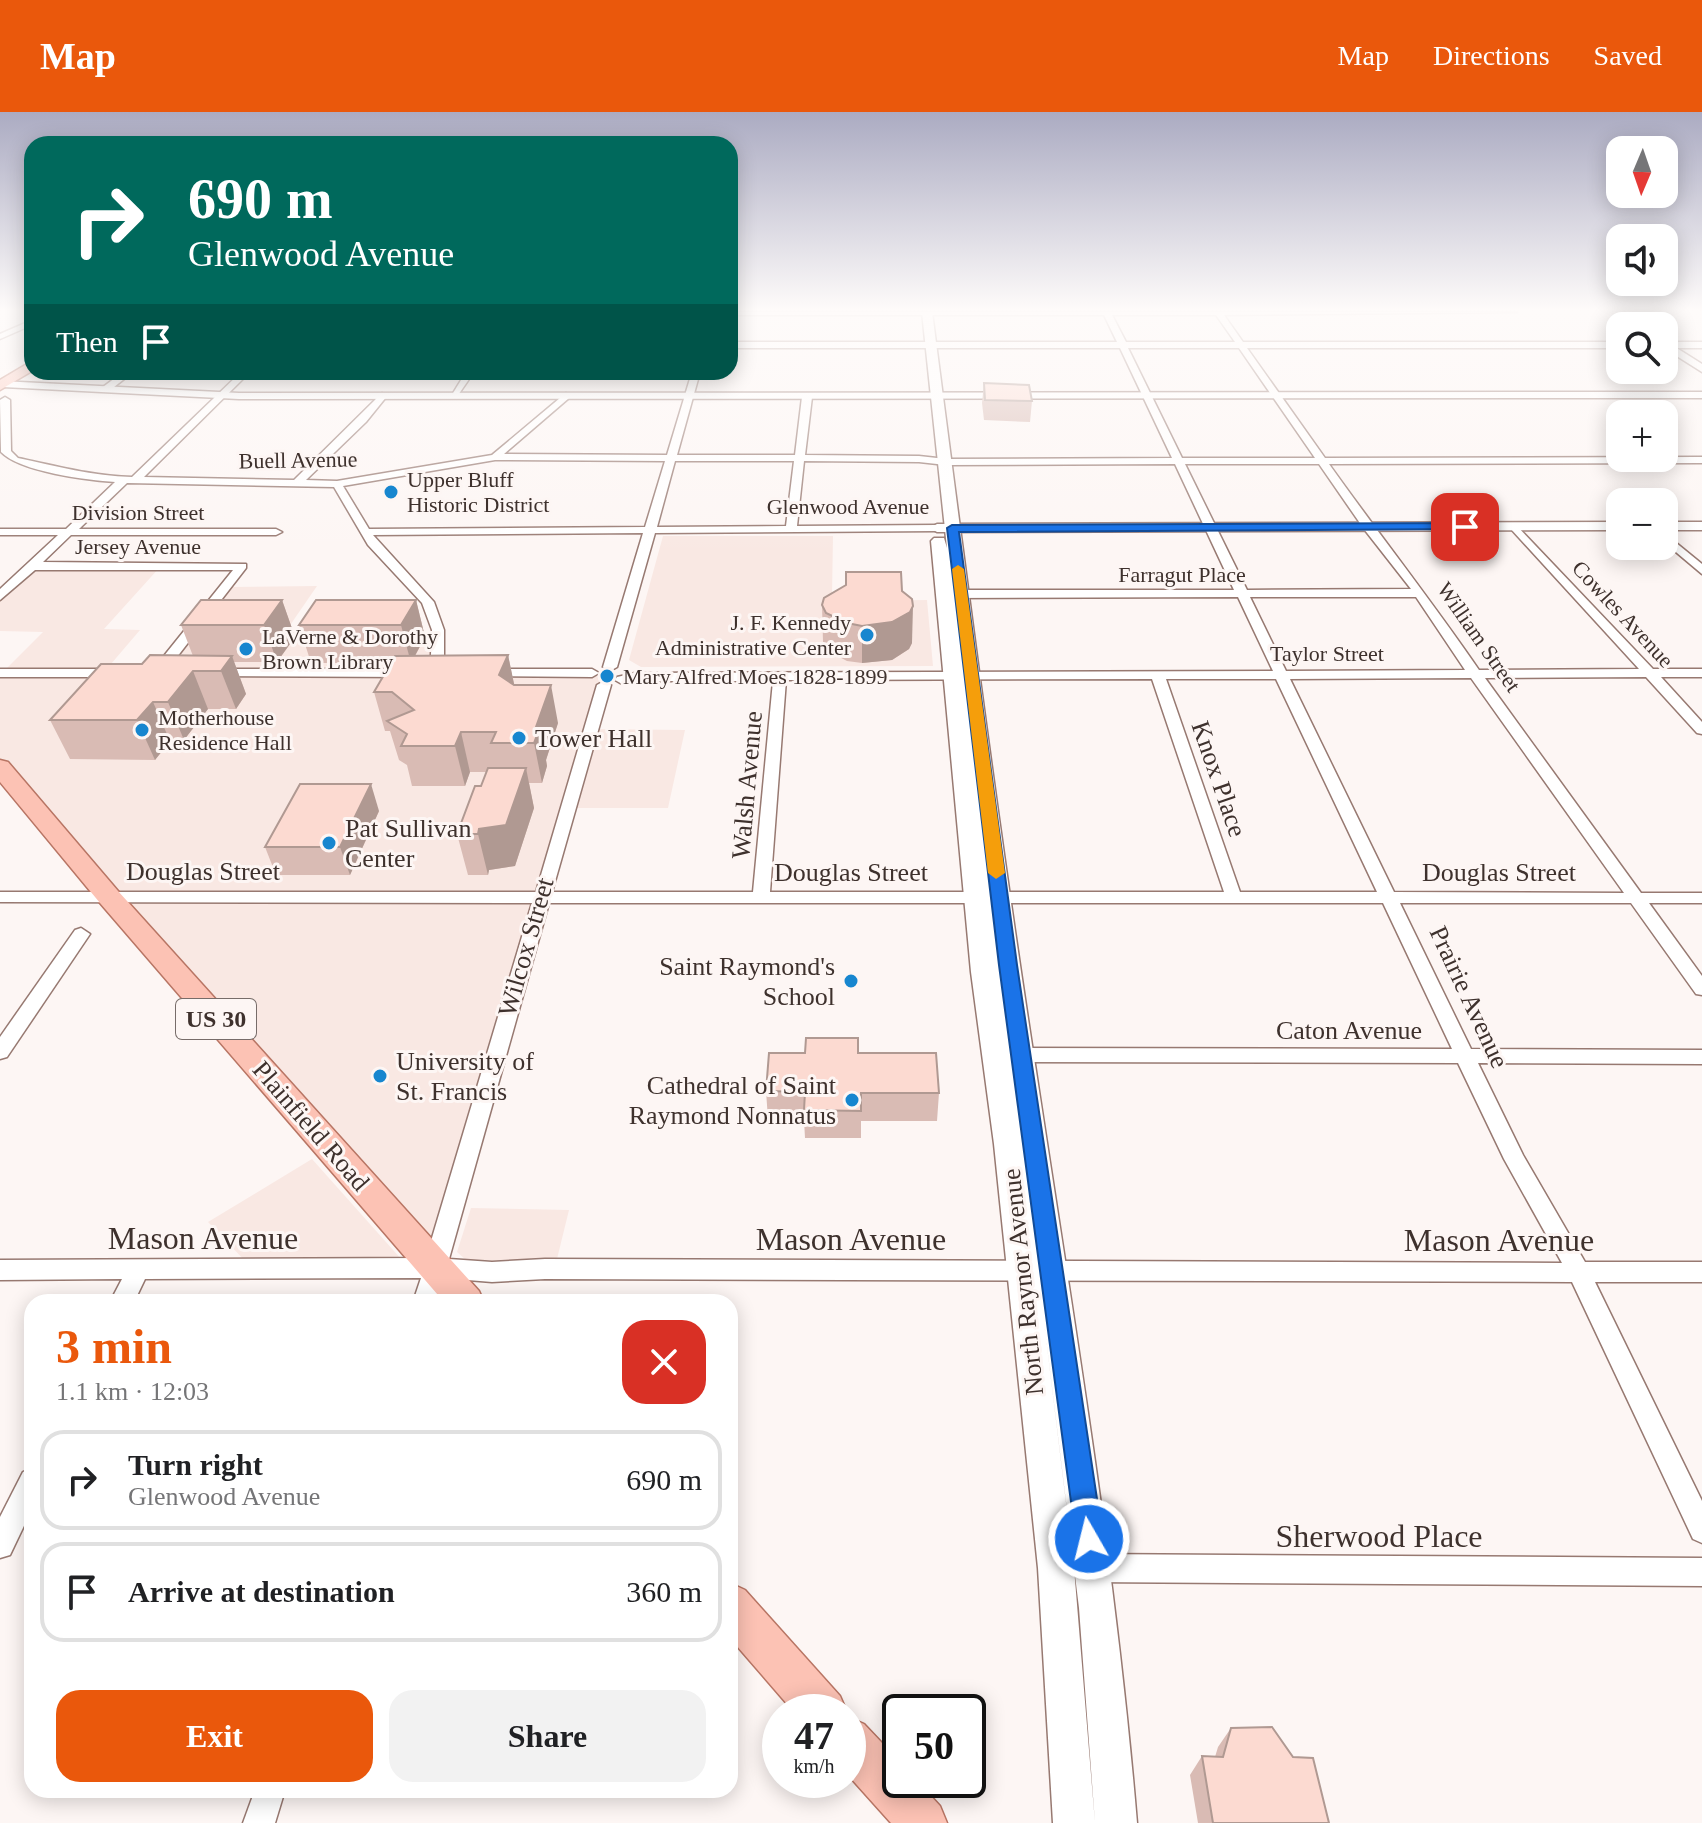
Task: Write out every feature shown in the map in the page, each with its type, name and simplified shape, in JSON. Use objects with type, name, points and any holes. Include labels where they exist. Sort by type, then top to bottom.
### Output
[{"type":"main road","name":"North Raynor Avenue","points":[[931,392],[988,898],[1037,1271],[1093,1568],[1111,1725],[1116,1823]]},
{"type":"main road","name":"Plainfield Road","points":[[0,767],[109,897],[459,1294]]},
{"type":"main road","name":"North Raynor Avenue","points":[[1037,1271],[1074,1823]]},
{"type":"main road","points":[[738,1614],[808,1694]]},
{"type":"main road","points":[[866,1760],[923,1823]]},
{"type":"street","points":[[3,392],[6,452],[15,460]]},
{"type":"street","points":[[160,392],[220,395],[690,397],[1702,395]]},
{"type":"street","points":[[0,596],[224,392]]},
{"type":"street","points":[[453,396],[456,392]]},
{"type":"street","points":[[200,675],[453,675],[595,679],[617,672],[650,528],[691,392]]},
{"type":"street","name":"Prairie Avenue","points":[[1146,392],[1285,676],[1514,1159],[1579,1272],[1702,1530]]},
{"type":"street","name":"William Street","points":[[1273,392],[1702,989]]},
{"type":"street","points":[[297,483],[363,420],[382,396]]},
{"type":"street","points":[[495,457],[566,396]]},
{"type":"street","points":[[791,528],[807,397]]},
{"type":"street","name":"Buell Avenue","points":[[15,460],[91,477],[129,480],[337,484],[495,457],[939,461],[1702,460]]},
{"type":"street","points":[[0,462],[15,460]]},
{"type":"street","points":[[337,484],[364,532],[428,602],[453,675]]},
{"type":"street","name":"Cowles Avenue","points":[[1514,526],[1702,730]]},
{"type":"street","name":"Glenwood Avenue","points":[[364,532],[650,528],[1606,526]]},
{"type":"street","points":[[1678,526],[1702,526]]},
{"type":"street","name":"Division Street","points":[[0,532],[276,532]]},
{"type":"street","points":[[1678,549],[1702,570]]},
{"type":"street","name":"Jersey Avenue","points":[[0,675],[148,675],[242,566],[33,566]]},
{"type":"street","name":"Farragut Place","points":[[953,594],[1420,593]]},
{"type":"street","name":"Taylor Street","points":[[617,672],[780,677],[1702,673]]},
{"type":"street","name":"Taylor Street","points":[[617,672],[935,672],[962,675]]},
{"type":"street","name":"Knox Place","points":[[1158,676],[1234,898]]},
{"type":"street","name":"Walsh Avenue","points":[[761,898],[780,677]]},
{"type":"street","name":"Wilcox Street","points":[[428,1294],[541,897],[595,679]]},
{"type":"street","name":"Douglas Street","points":[[0,897],[1702,898]]},
{"type":"street","points":[[0,1052],[81,934]]},
{"type":"street","name":"Caton Avenue","points":[[1008,1055],[1702,1057]]},
{"type":"street","name":"Mason Avenue","points":[[0,1270],[436,1268],[492,1272],[545,1269],[1702,1272]]},
{"type":"street","points":[[126,1294],[138,1270]]},
{"type":"street","points":[[0,1545],[24,1497]]},
{"type":"street","name":"Sherwood Place","points":[[1056,1568],[1702,1572]]},
{"type":"street","points":[[259,1823],[267,1798]]},
{"type":"shaded area","points":[[663,536],[833,536],[832,595],[846,601],[927,600],[933,666],[641,667],[629,660]]},
{"type":"shaded area","name":"University of St. Francis","points":[[33,567],[160,567],[104,629],[140,630],[99,678],[154,679],[228,587],[317,586],[284,634],[436,635],[434,675],[597,675],[601,682],[587,729],[685,730],[668,808],[565,808],[432,1255],[0,760],[0,675],[43,632],[0,631],[0,598]]},
{"type":"shaded area","points":[[312,1159],[402,1260],[247,1263],[208,1222]]},
{"type":"shaded area","points":[[471,1208],[569,1210],[556,1263],[466,1260],[457,1252]]},
{"type":"building","points":[[985,392],[1030,392],[1032,401],[985,400]]},
{"type":"building","points":[[846,572],[901,572],[902,591],[912,599],[910,612],[892,622],[862,626],[826,613],[822,605],[824,598],[846,585]]},
{"type":"building","points":[[201,600],[282,600],[264,625],[181,625]]},
{"type":"building","points":[[316,600],[416,600],[401,625],[299,625]]},
{"type":"building","points":[[150,655],[232,656],[221,671],[193,671],[168,702],[153,702],[137,720],[50,720],[101,664],[142,664]]},
{"type":"building","points":[[508,655],[499,675],[514,685],[551,685],[536,727],[540,727],[534,743],[491,743],[496,732],[461,732],[455,746],[401,746],[407,734],[387,721],[414,710],[392,692],[374,692],[395,656]]},
{"type":"building","points":[[488,768],[526,768],[506,825],[479,829],[478,834],[457,834],[475,786],[481,786]]},
{"type":"building","points":[[300,784],[371,784],[340,847],[265,847]]},
{"type":"building","points":[[806,1038],[858,1038],[858,1053],[936,1053],[939,1093],[861,1093],[861,1111],[804,1110],[805,1092],[766,1091],[769,1053],[805,1053]]},
{"type":"building","points":[[1272,1727],[1293,1757],[1313,1758],[1329,1823],[1213,1823],[1202,1756],[1223,1757],[1231,1728]]},
{"type":"slow traffic","points":[[958,569],[996,873]]},
{"type":"place","name":"Upper Bluff Historic District","points":[[391,492]]},
{"type":"place","name":"J. F. Kennedy Administrative Center","points":[[867,635]]},
{"type":"place","name":"LaVerne & Dorothy Brown Library","points":[[246,649]]},
{"type":"place","name":"Mary Alfred Moes 1828-1899","points":[[607,676]]},
{"type":"place","name":"Motherhouse Residence Hall","points":[[142,730]]},
{"type":"place","name":"Tower Hall","points":[[519,738]]},
{"type":"place","name":"Pat Sullivan Center","points":[[329,843]]},
{"type":"place","name":"Saint Raymond's School","points":[[851,981]]},
{"type":"place","name":"University of St. Francis","points":[[380,1076]]},
{"type":"place","name":"Cathedral of Saint Raymond Nonnatus","points":[[852,1100]]},
{"type":"route","points":[[1089,1539],[1008,965],[952,528],[1465,527]]}]
